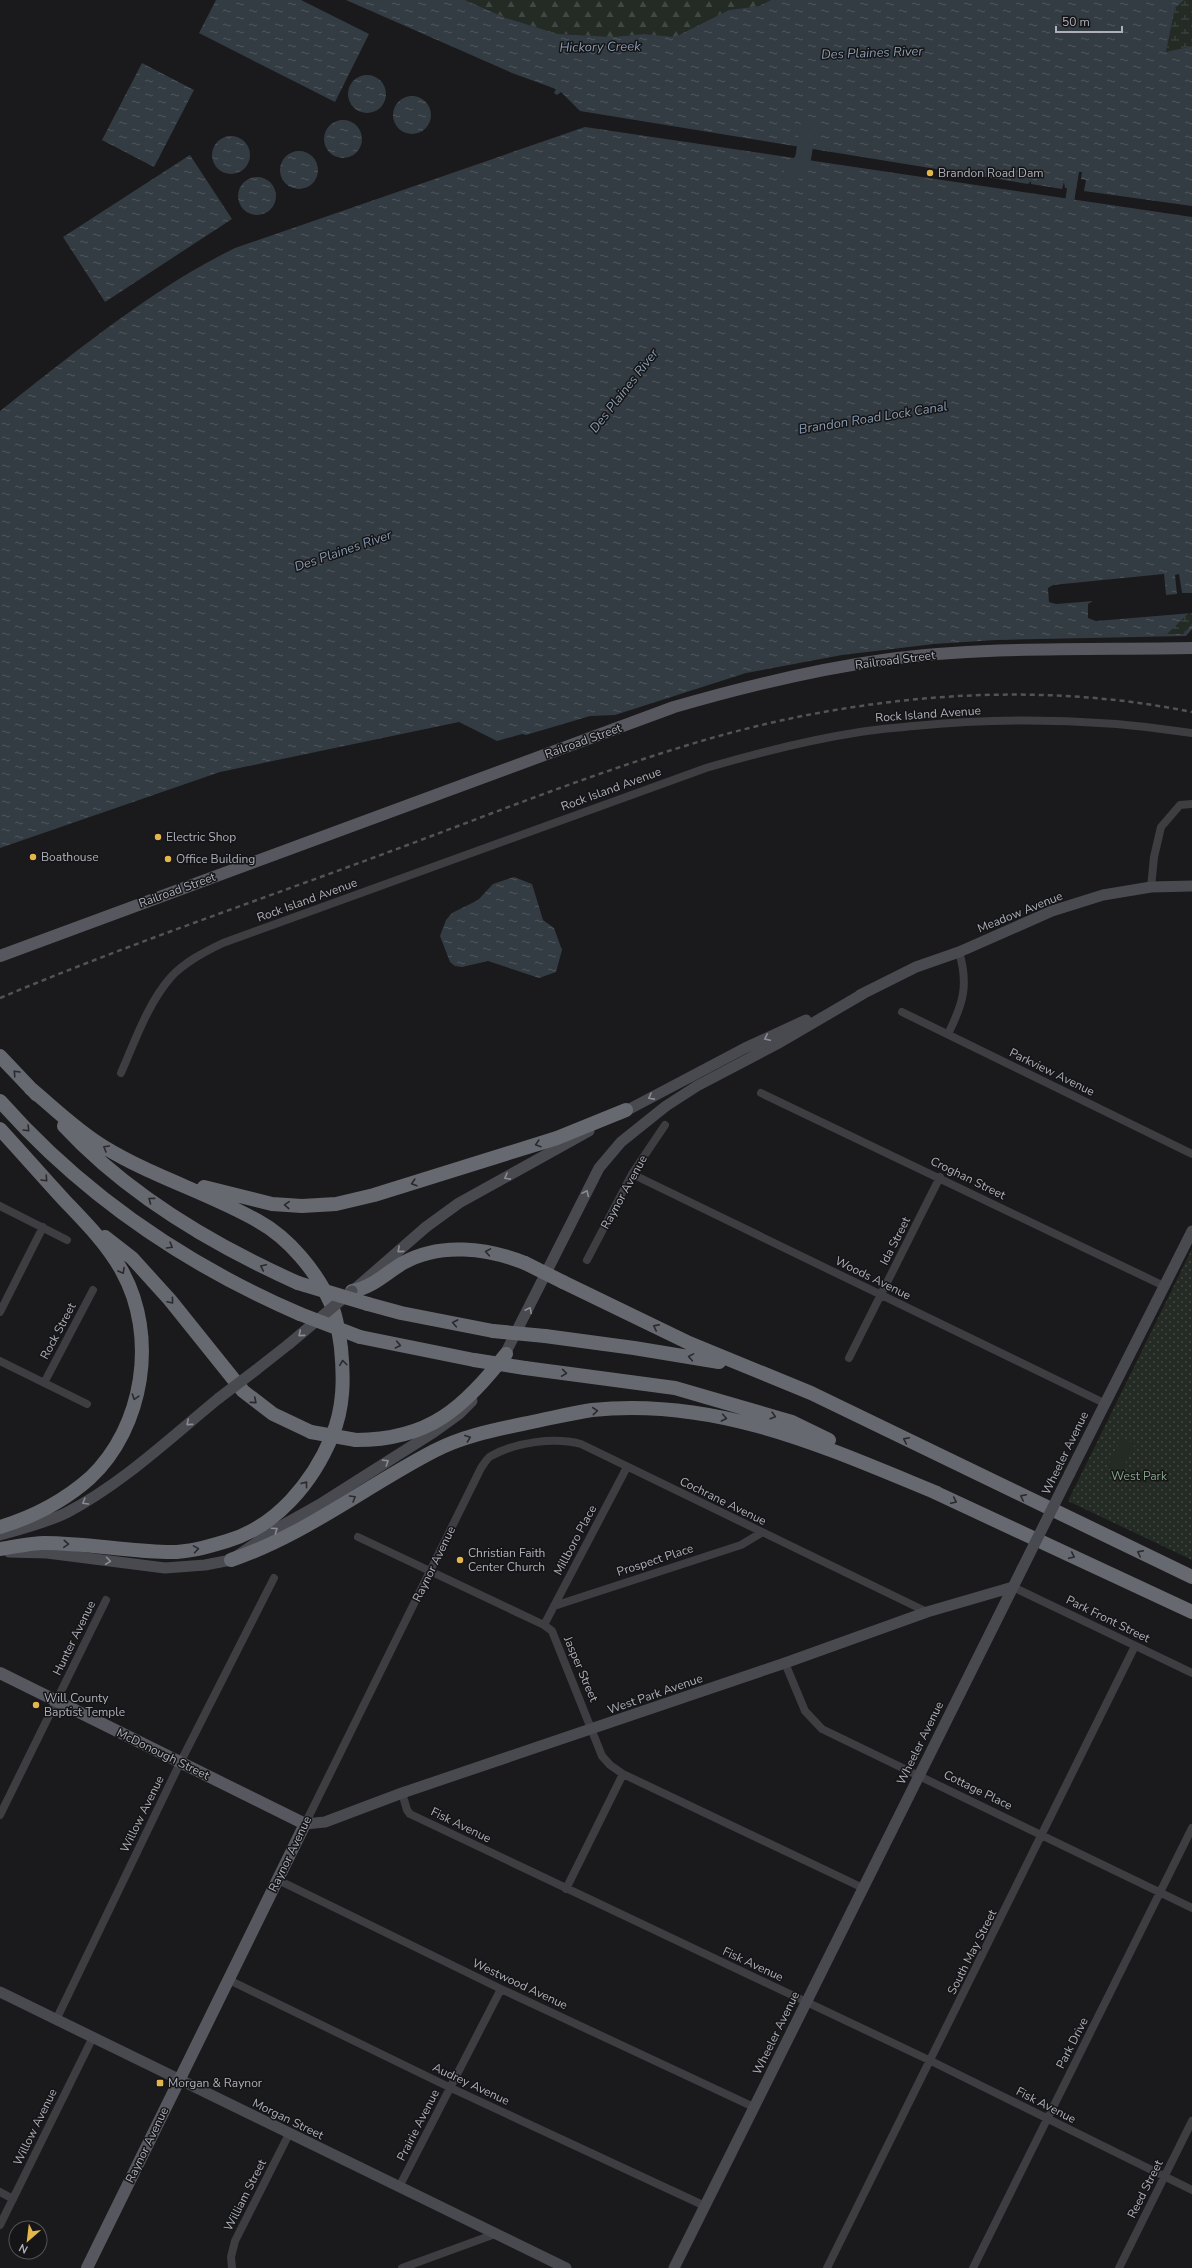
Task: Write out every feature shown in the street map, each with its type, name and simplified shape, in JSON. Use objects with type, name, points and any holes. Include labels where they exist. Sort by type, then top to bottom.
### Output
[{"type":"highway","points":[[0,1056],[79,1141],[125,1181],[163,1208],[210,1238],[259,1265],[298,1283],[402,1313],[493,1330],[634,1348],[743,1366]]},
{"type":"highway","points":[[0,1549],[46,1543],[166,1552],[202,1548],[231,1540],[257,1527],[294,1497],[316,1469],[336,1427],[343,1387],[340,1339],[332,1305],[312,1270],[286,1241],[259,1221],[140,1167],[103,1147],[30,1088]]},
{"type":"highway","points":[[0,1101],[57,1160],[149,1234],[258,1296],[360,1337],[474,1360],[675,1388],[792,1422],[937,1493],[1192,1612]]},
{"type":"highway","points":[[140,1167],[226,1194],[272,1204],[336,1204],[374,1195],[557,1138],[626,1110]]},
{"type":"highway","points":[[0,1129],[107,1247],[134,1297],[143,1345],[140,1384],[124,1428],[110,1453],[90,1477],[67,1496],[45,1510],[0,1527]]},
{"type":"highway","points":[[91,1228],[132,1258],[170,1300],[244,1391],[258,1404],[288,1423],[311,1432],[356,1440],[402,1434],[441,1419],[473,1394],[506,1354]]},
{"type":"highway","points":[[352,1291],[363,1290],[404,1263],[434,1253],[457,1249],[478,1250],[498,1254],[525,1263],[689,1344],[810,1393],[1192,1577]]},
{"type":"highway","points":[[231,1560],[260,1550],[292,1535],[436,1450],[486,1432],[591,1410],[633,1408],[689,1411],[749,1423],[808,1440],[937,1493]]},
{"type":"main road","name":"Railroad Street","points":[[0,956],[674,707],[724,693],[826,670],[884,660],[958,653],[1192,648]]},
{"type":"main road","name":"McDonough Street","points":[[0,1673],[305,1824]]},
{"type":"main road","name":"Raynor Avenue","points":[[88,2268],[305,1824]]},
{"type":"street","name":"Rock Island Avenue","points":[[121,1073],[154,1003],[172,977],[198,955],[223,943],[706,768],[770,749],[861,731],[956,722],[1038,720],[1138,725],[1192,733]]},
{"type":"street","points":[[1151,887],[1154,857],[1161,827],[1180,805],[1192,804]]},
{"type":"street","name":"Meadow Avenue","points":[[866,992],[916,967],[959,952],[1052,911],[1103,895],[1151,887],[1192,886]]},
{"type":"street","points":[[948,1034],[961,1007],[965,983],[959,952]]},
{"type":"street","points":[[0,1535],[36,1525],[65,1513],[88,1500],[159,1448],[219,1398],[289,1344],[426,1227],[459,1202],[626,1110],[745,1048],[866,992]]},
{"type":"street","points":[[0,1552],[47,1553],[165,1568],[205,1565],[231,1560],[281,1526],[322,1503],[459,1414],[490,1379],[506,1354],[599,1168],[621,1142],[666,1106],[697,1086],[777,1044],[866,992]]},
{"type":"street","name":"Parkview Avenue","points":[[902,1012],[1192,1154]]},
{"type":"street","name":"Croghan Street","points":[[761,1093],[940,1177],[1164,1286]]},
{"type":"street","name":"Raynor Avenue","points":[[587,1260],[632,1174],[665,1125]]},
{"type":"street","name":"Woods Avenue","points":[[632,1174],[1104,1404]]},
{"type":"street","name":"Ida Street","points":[[849,1358],[940,1177]]},
{"type":"street","points":[[0,1206],[67,1240]]},
{"type":"street","points":[[0,1312],[43,1227]]},
{"type":"street","name":"Wheeler Avenue","points":[[674,2268],[1104,1404],[1192,1231]]},
{"type":"street","name":"Rock Street","points":[[44,1383],[93,1290]]},
{"type":"street","points":[[0,1361],[87,1404]]},
{"type":"street","name":"Cochrane Avenue","points":[[504,1451],[547,1440],[565,1440],[581,1444],[761,1533],[927,1612]]},
{"type":"street","name":"Raynor Avenue","points":[[305,1824],[481,1468],[490,1456],[504,1451]]},
{"type":"street","name":"Millboro Place","points":[[544,1625],[628,1466]]},
{"type":"street","name":"Prospect Place","points":[[554,1606],[741,1545],[761,1533]]},
{"type":"street","name":"Jasper Street","points":[[358,1537],[544,1625],[552,1631],[593,1729],[602,1756],[610,1765],[623,1774],[863,1888]]},
{"type":"street","name":"Willow Avenue","points":[[56,2020],[180,1763],[274,1578]]},
{"type":"street","name":"West Park Avenue","points":[[305,1824],[325,1822],[402,1793],[593,1729],[927,1612],[1013,1587]]},
{"type":"street","name":"Park Front Street","points":[[1013,1587],[1192,1673]]},
{"type":"street","name":"Hunter Avenue","points":[[0,1815],[106,1600]]},
{"type":"street","name":"South May Street","points":[[827,2268],[1136,1646]]},
{"type":"street","name":"Cottage Place","points":[[784,1663],[805,1712],[822,1729],[920,1774],[1192,1908]]},
{"type":"street","points":[[566,1889],[623,1774]]},
{"type":"street","name":"Fisk Avenue","points":[[402,1793],[407,1810],[410,1814],[930,2061],[1192,2190]]},
{"type":"street","name":"Park Drive","points":[[973,2268],[1192,1828]]},
{"type":"street","name":"Westwood Avenue","points":[[278,1880],[754,2107]]},
{"type":"street","name":"Audrey Avenue","points":[[229,1980],[451,2088],[705,2206]]},
{"type":"street","name":"Prairie Avenue","points":[[399,2188],[502,1988]]},
{"type":"street","name":"Morgan Street","points":[[0,1992],[92,2039],[566,2268]]},
{"type":"street","name":"Willow Avenue","points":[[0,2225],[92,2039]]},
{"type":"street","name":"Reed Street","points":[[1119,2268],[1192,2121]]},
{"type":"street","name":"William Street","points":[[232,2268],[230,2257],[235,2241],[289,2134]]},
{"type":"street","points":[[0,2192],[13,2199]]},
{"type":"street","points":[[402,2268],[495,2234]]},
{"type":"green space","points":[[465,0],[771,0],[759,6],[729,10],[675,37],[644,34],[613,37],[558,34],[506,18]]},
{"type":"green space","points":[[1184,0],[1192,0],[1192,46],[1166,52],[1175,8]]},
{"type":"green space","points":[[1192,610],[1192,624],[1183,634],[1166,634]]},
{"type":"green space","name":"West Park","points":[[1192,1249],[1192,1560],[1068,1501]]},
{"type":"green space","points":[[1122,1438],[1135,1444],[1121,1472],[1108,1465]]},
{"type":"green space","points":[[1133,1470],[1142,1470],[1135,1484],[1131,1481],[1130,1473]]},
{"type":"green space","points":[[1144,1470],[1150,1479],[1145,1486],[1137,1485]]},
{"type":"water","points":[[216,0],[301,0],[369,34],[335,102],[199,33]]},
{"type":"water","name":"Hickory Creek","points":[[346,0],[465,0],[506,18],[558,34],[613,37],[644,34],[675,37],[729,10],[759,6],[771,0],[1184,0],[1175,8],[1166,52],[1192,46],[1192,206],[1084,191],[1086,180],[1081,179],[1082,172],[1079,172],[1076,190],[1065,188],[1064,182],[1062,189],[1031,184],[1031,181],[1028,184],[580,111],[561,92],[557,95],[554,93],[556,89],[512,73]]},
{"type":"water","points":[[142,63],[194,90],[154,167],[102,140]]},
{"type":"water","points":[[363,75],[371,75],[381,80],[385,87],[385,101],[381,108],[371,113],[363,113],[353,108],[351,105],[348,98],[348,90],[353,80],[356,78]]},
{"type":"water","points":[[408,96],[416,96],[426,101],[430,108],[430,122],[426,129],[416,134],[408,134],[398,129],[396,126],[393,119],[393,111],[398,101],[401,99]]},
{"type":"water","points":[[339,120],[347,120],[357,125],[361,132],[361,146],[357,153],[347,158],[339,158],[329,153],[327,150],[324,143],[324,135],[329,125],[332,123]]},
{"type":"water","name":"Brandon Road Lock Canal","points":[[585,127],[1192,217],[1192,610],[1167,634],[1183,634],[1192,624],[1192,629],[1186,636],[996,640],[934,644],[842,655],[746,673],[615,715],[590,716],[526,735],[522,734],[497,741],[459,722],[220,772],[0,848],[0,411],[84,345],[143,303],[204,264],[235,248]]},
{"type":"water","points":[[227,136],[235,136],[245,141],[249,148],[249,162],[245,169],[235,174],[227,174],[217,169],[215,166],[212,159],[212,151],[217,141],[220,139]]},
{"type":"water","points":[[295,151],[303,151],[313,156],[317,163],[317,177],[313,184],[303,189],[295,189],[285,184],[283,181],[280,174],[280,166],[285,156],[288,154]]},
{"type":"water","points":[[190,155],[232,219],[105,302],[63,237]]},
{"type":"water","points":[[253,177],[261,177],[271,182],[275,189],[275,203],[271,210],[261,215],[253,215],[243,210],[241,207],[238,200],[238,192],[243,182],[246,180]]},
{"type":"water","points":[[514,877],[532,884],[543,920],[554,928],[562,950],[556,972],[539,978],[488,961],[462,967],[455,966],[450,962],[440,936],[446,920],[452,913],[478,900],[493,884]]},
{"type":"pier","points":[[1164,574],[1166,595],[1177,594],[1175,575],[1179,574],[1182,593],[1192,593],[1192,613],[1096,621],[1088,618],[1088,604],[1093,601],[1056,604],[1049,602],[1048,588],[1053,585]]},
{"type":"waterway","name":"Des Plaines River","points":[[790,177],[803,159],[808,127]]},
{"type":"waterway","points":[[1070,199],[1073,179]]},
{"type":"railway","points":[[0,998],[143,941],[338,871],[619,767],[698,742],[758,726],[819,713],[881,703],[944,697],[1006,695],[1069,696],[1131,702],[1192,712]]},
{"type":"place","name":"Brandon Road Dam","points":[[930,173]]},
{"type":"place","name":"Electric Shop","points":[[158,837]]},
{"type":"place","name":"Boathouse","points":[[33,857]]},
{"type":"place","name":"Office Building","points":[[168,859]]},
{"type":"place","name":"Christian Faith Center Church","points":[[460,1560]]},
{"type":"place","name":"Will County Baptist Temple","points":[[36,1705]]},
{"type":"place","name":"Morgan & Raynor","points":[[160,2083]]}]
